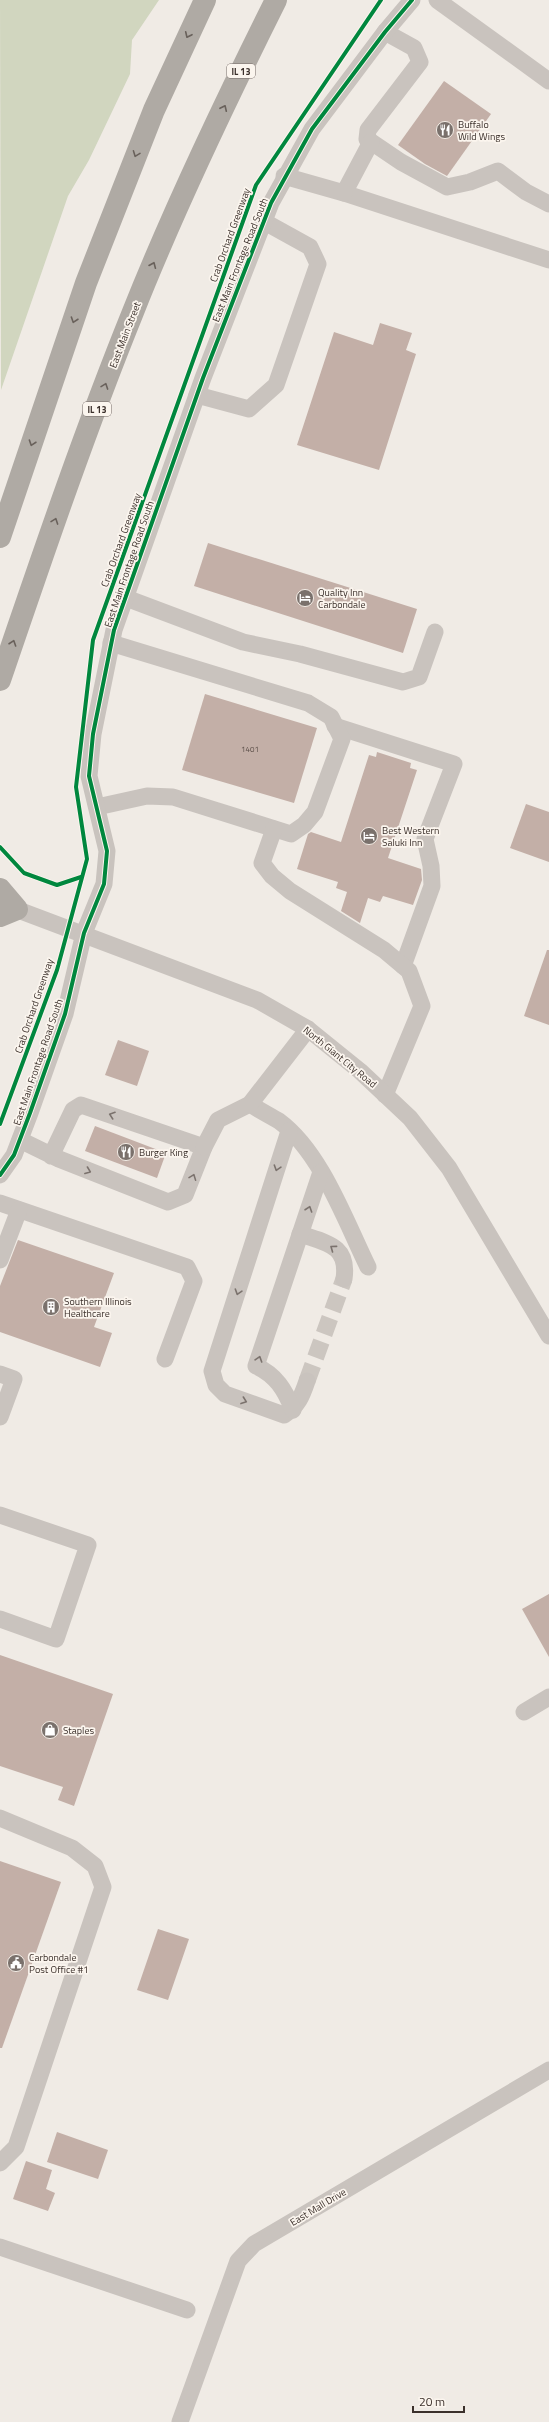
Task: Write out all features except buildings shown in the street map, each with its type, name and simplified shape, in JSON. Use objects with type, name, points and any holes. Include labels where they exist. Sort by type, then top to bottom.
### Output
[{"type":"highway","points":[[0,537],[86,283],[154,110],[205,0]]},
{"type":"highway","name":"East Main Street","points":[[0,680],[51,533],[133,312],[175,212],[276,0]]},
{"type":"highway","points":[[0,889],[6,909]]},
{"type":"street","name":"East Main Frontage Road South","points":[[0,1175],[14,1155],[20,1140],[64,1014],[84,933],[104,884],[107,851],[89,776],[93,734],[111,642],[197,395],[263,221],[284,176],[312,129],[385,32],[412,0]]},
{"type":"street","points":[[437,0],[549,81]]},
{"type":"street","points":[[385,32],[414,48],[420,62],[368,130],[367,139],[401,162],[447,187],[470,182],[498,172],[526,192],[549,204]]},
{"type":"street","points":[[344,193],[371,142]]},
{"type":"street","points":[[284,176],[344,193],[549,260]]},
{"type":"street","points":[[197,395],[249,409],[276,385],[318,264],[310,247],[263,221]]},
{"type":"street","points":[[126,598],[243,642],[300,654],[403,682],[419,677],[434,632]]},
{"type":"street","points":[[97,807],[147,796],[173,797],[291,834],[304,825],[315,812],[342,739],[331,717],[308,703],[111,642]]},
{"type":"street","points":[[335,726],[454,764],[425,839],[431,866],[432,886],[403,966]]},
{"type":"street","points":[[274,829],[262,863],[272,876],[290,891],[384,950],[410,971],[422,1006],[385,1094]]},
{"type":"street","name":"North Giant City Road","points":[[6,909],[84,933],[257,1000],[308,1029],[360,1071],[410,1118],[449,1168],[549,1336]]},
{"type":"street","points":[[20,1140],[52,1156],[168,1202],[175,1200],[185,1195],[204,1147],[218,1120],[250,1104],[308,1029]]},
{"type":"street","points":[[250,1104],[279,1122],[289,1131],[321,1172],[368,1266]]},
{"type":"street","points":[[52,1156],[73,1110],[80,1105],[204,1147]]},
{"type":"street","points":[[289,1131],[212,1371],[216,1385],[225,1394],[284,1415],[293,1410],[300,1400],[306,1381]]},
{"type":"street","points":[[293,1410],[287,1395],[276,1379],[268,1372],[256,1366],[321,1172]]},
{"type":"street","points":[[0,1203],[187,1267],[194,1281],[165,1359]]},
{"type":"street","points":[[0,1260],[19,1210]]},
{"type":"street","points":[[300,1234],[333,1246],[342,1255],[347,1264],[344,1278]]},
{"type":"street","points":[[0,1417],[7,1377]]},
{"type":"street","points":[[0,1515],[88,1545],[56,1640],[0,1619]]},
{"type":"street","points":[[524,1712],[549,1697]]},
{"type":"street","points":[[0,1818],[72,1848],[94,1866],[103,1887],[16,2147],[0,2163]]},
{"type":"street","name":"East Mall Drive","points":[[180,2422],[223,2298],[238,2260],[244,2253],[254,2244],[549,2070]]},
{"type":"street","points":[[0,2247],[187,2310]]},
{"type":"green space","points":[[0,0],[159,0],[132,40],[130,74],[89,160],[68,196],[1,390]]},
{"type":"tunnel","points":[[307,1381],[344,1279]]},
{"type":"cycle path","name":"Crab Orchard Greenway","points":[[0,1124],[57,970],[87,859],[76,787],[93,640],[256,185],[381,0]]},
{"type":"cycle path","points":[[0,1175],[14,1155],[30,1113],[65,1014],[84,933],[104,884],[107,851],[89,776],[93,734],[114,630],[203,378],[271,203],[312,129],[385,32],[412,0]]},
{"type":"cycle path","points":[[0,847],[24,873],[57,885],[81,877]]},
{"type":"place","name":"Buffalo Wild Wings","points":[[445,130]]},
{"type":"place","name":"Quality Inn Carbondale","points":[[305,598]]},
{"type":"place","name":"Best Western Saluki Inn","points":[[369,836]]},
{"type":"place","name":"Burger King","points":[[126,1152]]},
{"type":"place","name":"Southern Illinois Healthcare","points":[[51,1307]]},
{"type":"place","name":"Staples","points":[[50,1730]]},
{"type":"place","name":"Carbondale Post Office #1","points":[[16,1963]]}]
